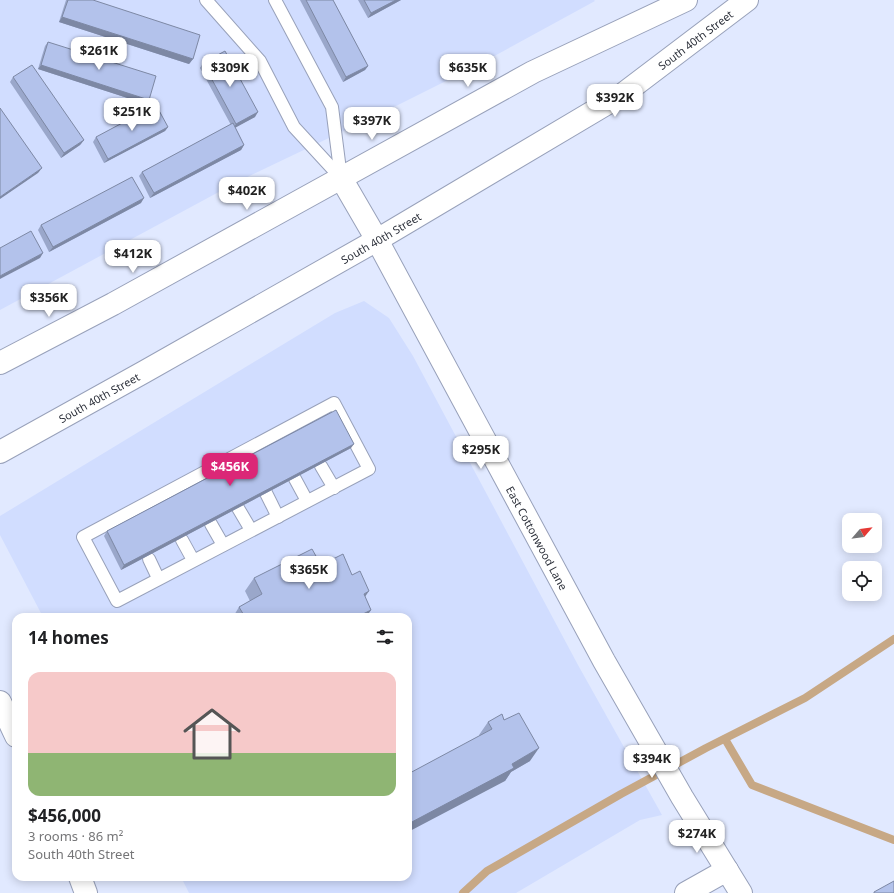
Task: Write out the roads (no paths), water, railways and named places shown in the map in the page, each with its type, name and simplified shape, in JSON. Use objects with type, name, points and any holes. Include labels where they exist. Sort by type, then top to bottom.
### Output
[{"type":"main road","points":[[0,363],[113,304],[533,72],[686,0]]},
{"type":"main road","name":"South 40th Street","points":[[0,452],[377,240],[623,94],[747,0]]},
{"type":"main road","name":"East Cottonwood Lane","points":[[341,178],[377,240],[604,662],[682,797],[742,893]]},
{"type":"main road","points":[[0,702],[12,728]]},
{"type":"main road","points":[[686,893],[727,870]]},
{"type":"main road","points":[[82,881],[86,893]]},
{"type":"lane","points":[[206,0],[260,61],[294,127],[341,178]]},
{"type":"lane","points":[[275,0],[332,107],[341,178]]},
{"type":"lane","points":[[334,403],[369,469],[117,600],[83,537],[243,450],[275,441],[298,421],[334,403]]},
{"type":"lane","points":[[298,421],[304,433]]},
{"type":"lane","points":[[243,450],[249,462]]},
{"type":"lane","points":[[217,464],[224,477]]},
{"type":"lane","points":[[321,466],[334,488]]},
{"type":"lane","points":[[294,476],[307,502]]},
{"type":"lane","points":[[188,480],[194,491]]},
{"type":"lane","points":[[266,493],[278,516]]},
{"type":"lane","points":[[159,496],[166,508]]},
{"type":"lane","points":[[238,508],[251,530]]},
{"type":"lane","points":[[126,513],[132,525]]},
{"type":"lane","points":[[211,524],[223,545]]},
{"type":"lane","points":[[182,540],[193,560]]},
{"type":"lane","points":[[149,559],[158,578]]},
{"type":"waterway","points":[[463,893],[487,871],[621,794],[706,748],[805,698],[894,639]]},
{"type":"waterway","points":[[725,739],[752,785],[894,840]]}]
